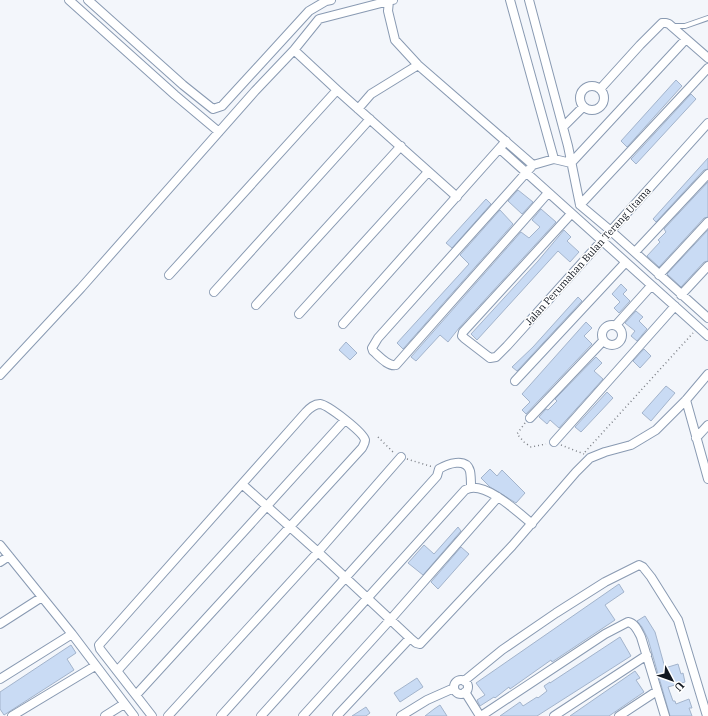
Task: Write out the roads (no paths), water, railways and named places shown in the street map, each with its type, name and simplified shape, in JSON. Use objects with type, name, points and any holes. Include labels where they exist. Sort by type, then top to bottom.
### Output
[{"type":"street","points":[[69,0],[175,95],[219,132]]},
{"type":"street","points":[[79,9],[88,0],[183,85],[213,108],[222,106],[309,11],[326,1],[331,0]]},
{"type":"street","points":[[510,0],[554,160]]},
{"type":"street","points":[[529,0],[563,127],[580,205],[635,252],[681,295],[707,315]]},
{"type":"street","points":[[391,1],[388,11],[395,40],[418,64],[533,165]]},
{"type":"street","points":[[0,376],[81,288],[255,91],[294,50],[319,19],[391,1]]},
{"type":"street","points":[[309,11],[319,19]]},
{"type":"street","points":[[600,88],[659,25],[664,23],[669,24],[708,58]]},
{"type":"street","points":[[571,162],[686,39]]},
{"type":"street","points":[[294,50],[457,197]]},
{"type":"street","points":[[358,108],[371,94],[418,64]]},
{"type":"street","points":[[580,205],[708,68]]},
{"type":"street","points":[[244,83],[255,91]]},
{"type":"street","points":[[175,95],[183,85]]},
{"type":"street","points":[[590,86],[600,88],[604,93],[605,98],[600,108],[594,111],[583,107],[580,102],[581,92],[590,86]]},
{"type":"street","points":[[169,275],[337,90]]},
{"type":"street","points":[[563,127],[583,107]]},
{"type":"street","points":[[214,292],[370,119]]},
{"type":"street","name":"Jalan Perumahan Bulan Terang Utama","points":[[571,214],[467,327],[462,336],[490,358],[496,357],[507,346],[708,123]]},
{"type":"street","points":[[343,324],[506,141]]},
{"type":"street","points":[[256,305],[401,146]]},
{"type":"street","points":[[500,149],[548,194],[708,336]]},
{"type":"street","points":[[548,194],[397,364],[391,365],[373,351],[372,348],[378,338],[533,165],[554,160],[571,162]]},
{"type":"street","points":[[299,314],[428,172]]},
{"type":"street","points":[[635,252],[708,174]]},
{"type":"street","points":[[659,275],[708,222]]},
{"type":"street","points":[[516,381],[626,263]]},
{"type":"street","points":[[681,295],[708,266]]},
{"type":"street","points":[[616,325],[651,286]]},
{"type":"street","points":[[554,442],[675,306]]},
{"type":"street","points":[[611,324],[620,328],[622,333],[621,339],[618,343],[613,345],[607,344],[603,341],[601,336],[602,330],[606,326],[611,324]]},
{"type":"street","points":[[530,418],[603,341]]},
{"type":"street","points":[[242,484],[290,526],[368,600],[418,644],[424,641],[532,524],[554,497],[590,458],[631,445],[656,430],[686,400],[708,374]]},
{"type":"street","points":[[686,400],[707,474]]},
{"type":"street","points":[[136,695],[364,446],[364,437],[345,420],[325,406],[318,404],[312,407],[99,645],[99,647],[152,716]]},
{"type":"street","points":[[117,671],[266,505],[345,420]]},
{"type":"street","points":[[696,438],[708,425]]},
{"type":"street","points":[[168,716],[318,552],[400,457]]},
{"type":"street","points":[[221,716],[346,579],[437,476],[439,469],[447,464],[463,463],[470,472],[471,487]]},
{"type":"street","points":[[262,716],[368,600],[461,493],[471,487],[482,489],[498,498],[532,524]]},
{"type":"street","points":[[303,716],[498,498]]},
{"type":"street","points":[[0,545],[72,634],[134,716]]},
{"type":"street","points":[[0,562],[9,556]]},
{"type":"street","points":[[401,716],[427,700],[454,688],[458,681],[464,681],[502,650],[556,613],[605,582],[638,565],[643,567],[651,577],[678,620],[706,716]]},
{"type":"street","points":[[0,624],[42,597]]},
{"type":"street","points":[[465,692],[480,716],[605,634],[630,622],[635,626],[641,637],[665,716]]},
{"type":"street","points":[[0,679],[72,634]]},
{"type":"street","points":[[337,716],[410,638]]},
{"type":"street","points":[[554,716],[647,654]]},
{"type":"street","points":[[12,716],[95,666]]},
{"type":"street","points":[[464,681],[467,686],[465,692]]},
{"type":"street","points":[[454,688],[458,693],[465,692]]},
{"type":"street","points":[[618,716],[657,690]]},
{"type":"street","points":[[105,716],[124,704]]},
{"type":"lane","points":[[669,24],[674,26],[685,26],[708,18]]}]
